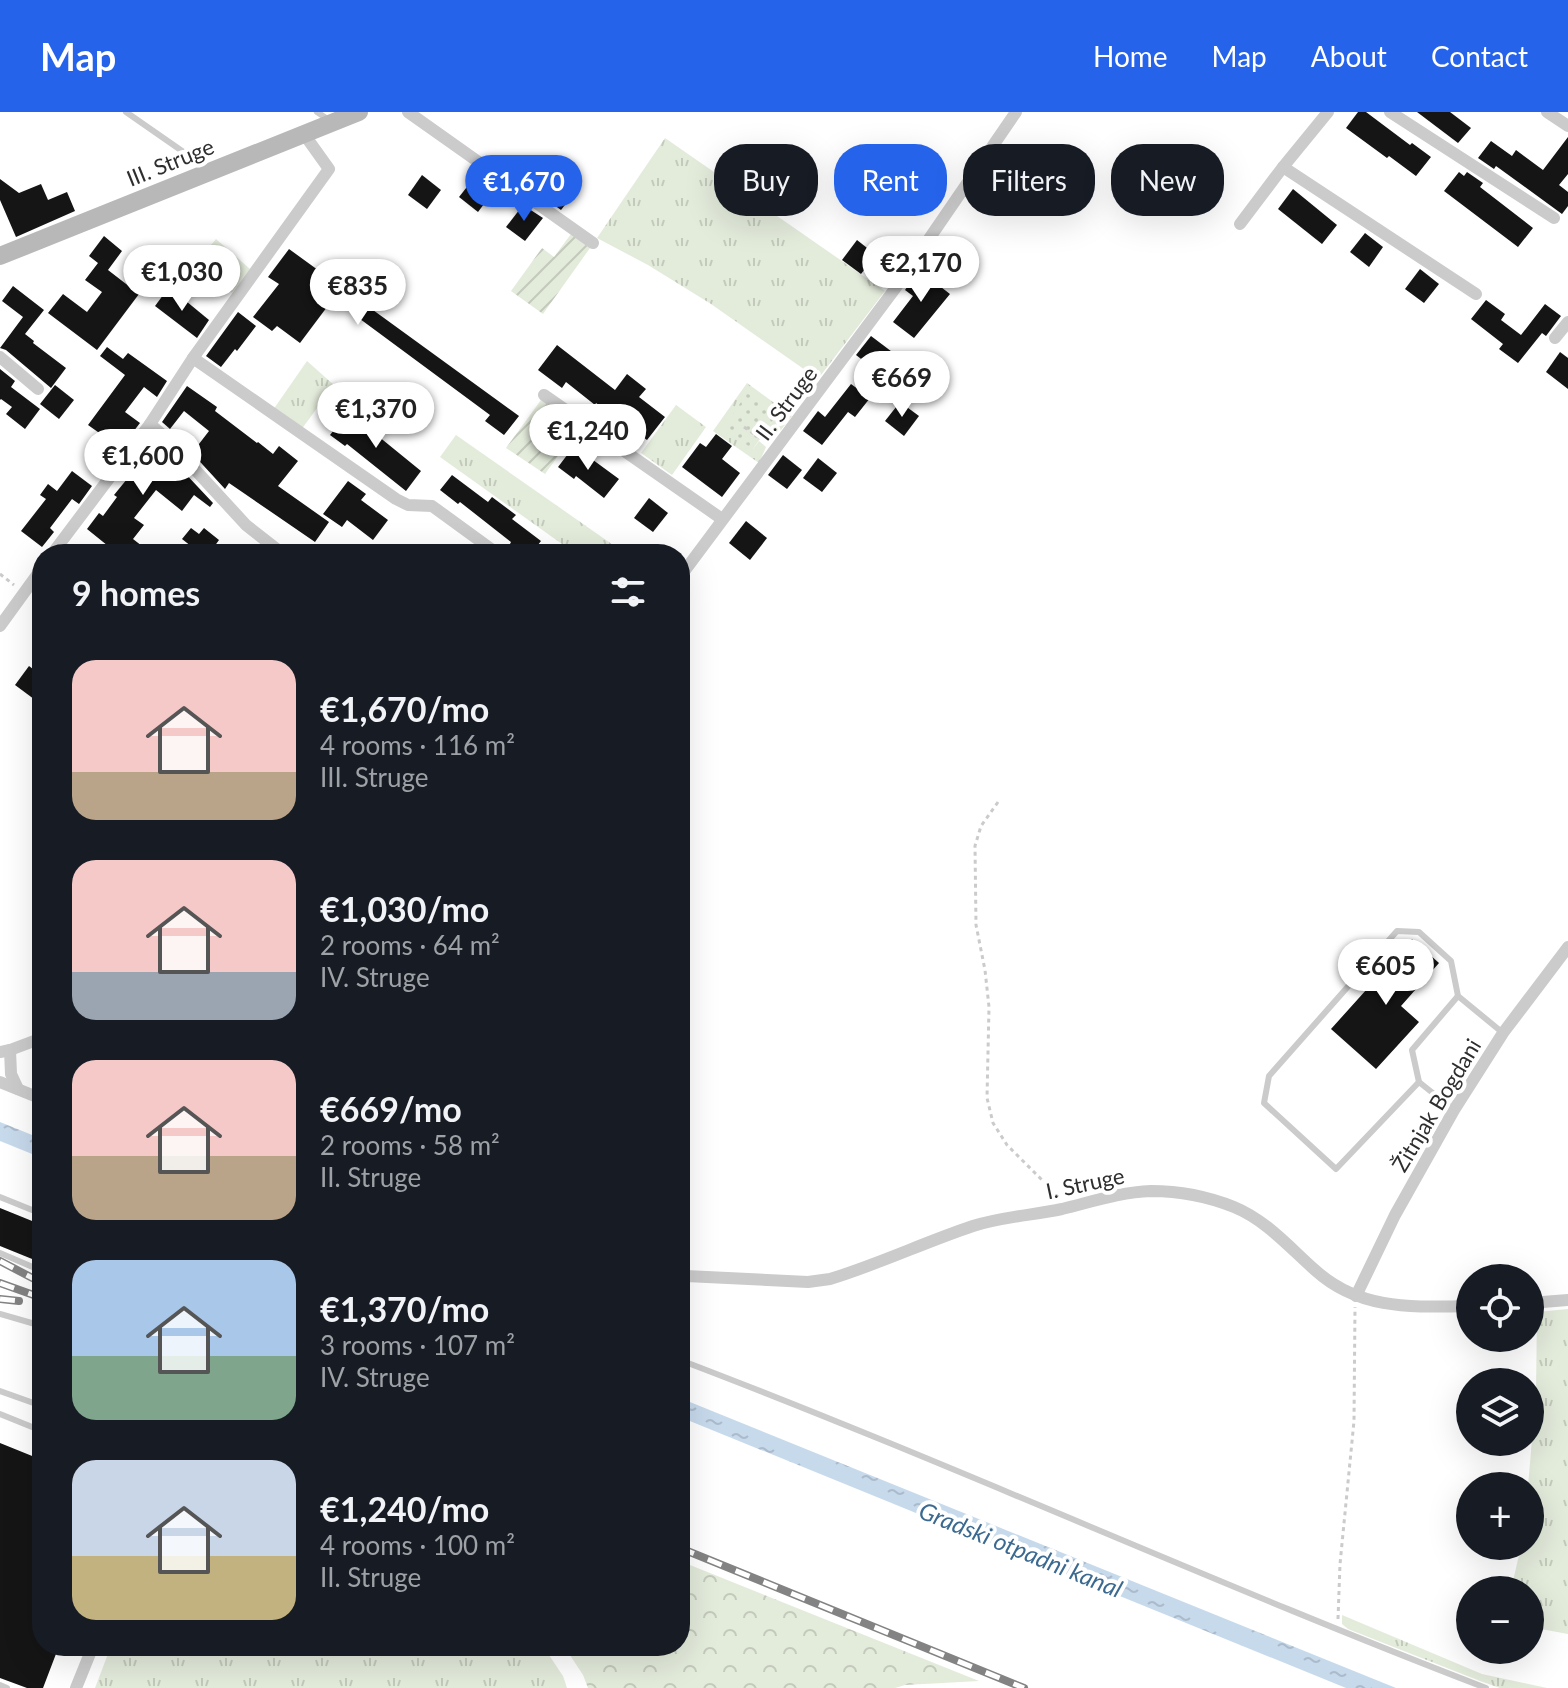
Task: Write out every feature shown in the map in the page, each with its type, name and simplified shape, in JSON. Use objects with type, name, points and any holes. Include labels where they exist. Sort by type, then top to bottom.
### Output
[{"type":"street","name":"III. Struge","points":[[0,256],[304,134],[325,117],[359,112]]},
{"type":"street","points":[[408,112],[593,243]]},
{"type":"street","name":"II. Struge","points":[[690,563],[894,290],[1016,112]]},
{"type":"street","points":[[1240,224],[1328,112]]},
{"type":"street","points":[[1390,112],[1554,218]]},
{"type":"street","points":[[1547,112],[1568,126]]},
{"type":"street","points":[[60,544],[150,424],[193,358],[329,169],[304,134]]},
{"type":"street","points":[[1283,167],[1476,294]]},
{"type":"street","points":[[1555,338],[1568,322]]},
{"type":"street","points":[[0,357],[38,389]]},
{"type":"street","points":[[193,358],[386,492],[408,505],[432,506],[484,544]]},
{"type":"street","points":[[544,395],[722,519]]},
{"type":"street","points":[[150,424],[246,525],[270,544]]},
{"type":"street","points":[[0,626],[32,581]]},
{"type":"street","name":"Žitnjak Bogdani","points":[[1356,1296],[1395,1215],[1454,1110],[1503,1033],[1568,947]]},
{"type":"street","points":[[18,1089],[5,1051],[32,1042]]},
{"type":"street","points":[[0,1082],[32,1095]]},
{"type":"street","name":"I. Struge","points":[[690,1275],[808,1282],[830,1279],[975,1225],[1150,1191],[1188,1195],[1235,1207],[1272,1231],[1319,1274],[1356,1296],[1385,1304],[1456,1306]]},
{"type":"street","points":[[1544,1302],[1568,1300]]},
{"type":"street","points":[[76,1688],[89,1656]]},
{"type":"lane","points":[[126,112],[211,172]]},
{"type":"lane","points":[[1419,1082],[1336,1169],[1264,1103],[1269,1076],[1397,931],[1419,932],[1451,961],[1458,996],[1503,1033]]},
{"type":"lane","points":[[1454,1110],[1419,1082],[1412,1050],[1458,996]]},
{"type":"lane","points":[[0,1197],[32,1210]]},
{"type":"lane","points":[[0,1253],[32,1267]]},
{"type":"lane","points":[[0,1314],[32,1323]]},
{"type":"lane","points":[[690,1364],[1486,1688]]},
{"type":"lane","points":[[0,1391],[32,1402]]},
{"type":"lane","points":[[0,1414],[32,1427]]},
{"type":"lane","points":[[0,1685],[7,1688]]},
{"type":"path","points":[[744,427],[776,449]]},
{"type":"path","points":[[0,574],[23,592]]},
{"type":"path","points":[[998,802],[981,826],[975,846],[976,925],[989,1007],[987,1098],[993,1123],[1007,1145],[1069,1207]]},
{"type":"path","points":[[1338,1630],[1340,1564],[1354,1421],[1353,1330],[1356,1296]]},
{"type":"green space","points":[[665,138],[714,172],[714,216],[777,216],[885,291],[818,379],[711,304],[597,238]]},
{"type":"green space","points":[[571,234],[590,248],[543,314],[511,291],[542,248],[554,257]]},
{"type":"green space","points":[[216,239],[250,269],[232,293],[197,262]]},
{"type":"green space","points":[[307,361],[334,385],[301,430],[273,410]]},
{"type":"green space","points":[[747,383],[792,416],[771,441],[762,436],[777,414],[747,394],[753,449],[759,441],[766,447],[759,463],[713,431]]},
{"type":"green space","points":[[747,393],[777,414],[753,449],[723,429]]},
{"type":"green space","points":[[541,400],[579,427],[545,474],[506,448]]},
{"type":"green space","points":[[676,405],[706,427],[672,475],[641,453]]},
{"type":"green space","points":[[456,435],[612,544],[562,544],[440,457]]},
{"type":"green space","points":[[1568,1309],[1568,1634],[1544,1630],[1544,1576],[1514,1576],[1518,1560],[1544,1560],[1544,1472],[1529,1472],[1531,1456],[1544,1456],[1544,1368],[1536,1368],[1537,1352],[1544,1352],[1544,1311]]},
{"type":"green space","points":[[690,1565],[979,1681],[895,1688],[588,1688],[571,1656],[690,1656]]},
{"type":"green space","points":[[1342,1615],[1482,1674],[1547,1688],[1500,1688],[1342,1624]]},
{"type":"green space","points":[[107,1656],[550,1656],[567,1688],[95,1688]]},
{"type":"water","points":[[0,1122],[32,1135],[32,1154],[0,1141]]},
{"type":"water","name":"Gradski otpadni kanal","points":[[690,1402],[1396,1688],[1346,1688],[690,1421]]},
{"type":"building","points":[[1358,112],[1366,112],[1431,157],[1416,176],[1346,128]]},
{"type":"building","points":[[1417,112],[1450,112],[1471,128],[1458,143]]},
{"type":"building","points":[[1568,137],[1568,174],[1559,185],[1568,192],[1568,206],[1562,214],[1496,166],[1494,169],[1478,158],[1491,141],[1512,156],[1516,150],[1543,170]]},
{"type":"building","points":[[532,159],[575,192],[561,210],[517,178]]},
{"type":"building","points":[[1459,172],[1464,176],[1467,172],[1483,183],[1480,187],[1533,228],[1518,247],[1444,191]]},
{"type":"building","points":[[422,175],[441,190],[427,209],[408,195]]},
{"type":"building","points":[[474,178],[493,192],[478,212],[459,197]]},
{"type":"building","points":[[0,179],[19,193],[41,184],[48,200],[67,192],[75,211],[16,237],[0,200]]},
{"type":"building","points":[[1293,189],[1337,225],[1322,244],[1278,209]]},
{"type":"building","points":[[523,205],[543,218],[525,241],[506,227]]},
{"type":"building","points":[[1365,233],[1383,247],[1369,267],[1350,252]]},
{"type":"building","points":[[104,236],[122,251],[108,270],[139,294],[97,350],[48,313],[63,294],[87,312],[102,292],[85,280],[98,263],[89,256]]},
{"type":"building","points":[[857,240],[876,255],[861,274],[842,260]]},
{"type":"building","points":[[289,249],[519,416],[504,435],[485,421],[490,415],[333,299],[300,343],[277,326],[272,331],[253,317],[279,284],[268,277]]},
{"type":"building","points":[[1420,269],[1439,284],[1424,303],[1405,289]]},
{"type":"building","points":[[919,270],[950,294],[914,338],[893,322],[913,296],[905,290]]},
{"type":"building","points":[[13,286],[44,310],[25,334],[66,368],[51,388],[0,348],[23,317],[2,301]]},
{"type":"building","points":[[169,287],[209,320],[197,338],[155,306]]},
{"type":"building","points":[[1486,300],[1505,314],[1501,320],[1521,335],[1545,304],[1561,316],[1546,336],[1542,333],[1518,363],[1499,349],[1503,344],[1471,319]]},
{"type":"building","points":[[238,312],[256,326],[221,367],[206,356]]},
{"type":"building","points":[[871,336],[916,370],[901,390],[856,355]]},
{"type":"building","points":[[557,345],[615,390],[627,374],[646,389],[639,397],[665,417],[647,440],[566,382],[562,388],[538,370]]},
{"type":"building","points":[[107,347],[123,359],[128,353],[167,381],[157,397],[144,387],[125,412],[140,423],[110,462],[95,450],[105,437],[88,425],[125,375],[100,356]]},
{"type":"building","points":[[1560,352],[1568,358],[1568,389],[1546,372]]},
{"type":"building","points":[[0,369],[15,381],[11,387],[40,409],[25,429],[6,414],[12,407],[0,400]]},
{"type":"building","points":[[851,384],[870,398],[855,417],[848,412],[822,445],[803,431],[818,411],[825,417]]},
{"type":"building","points":[[55,385],[74,400],[59,419],[40,404]]},
{"type":"building","points":[[187,386],[273,454],[279,446],[298,461],[278,486],[329,522],[315,542],[229,483],[225,489],[192,453],[209,431],[184,411],[170,429],[162,422]]},
{"type":"building","points":[[336,393],[351,405],[337,423],[322,412]]},
{"type":"building","points":[[900,402],[919,416],[904,436],[885,421]]},
{"type":"building","points":[[345,416],[362,428],[371,416],[385,426],[378,436],[421,471],[406,491],[347,444],[345,446],[330,435]]},
{"type":"building","points":[[716,434],[732,446],[722,459],[740,473],[722,497],[682,467],[700,443],[706,447]]},
{"type":"building","points":[[151,437],[213,503],[210,507],[194,495],[182,511],[156,490],[134,518],[144,525],[133,539],[139,544],[106,544],[87,529],[99,513],[103,516],[117,497],[114,495],[127,479],[122,476]]},
{"type":"building","points":[[574,446],[619,479],[604,498],[576,476],[574,479],[558,467]]},
{"type":"building","points":[[783,455],[802,470],[787,489],[768,475]]},
{"type":"building","points":[[818,458],[837,473],[822,492],[803,478]]},
{"type":"building","points":[[72,471],[92,486],[79,504],[72,499],[50,528],[54,532],[44,544],[38,544],[21,531],[46,499],[40,495],[48,484],[57,491]]},
{"type":"building","points":[[452,475],[488,502],[492,497],[516,515],[512,519],[541,541],[539,544],[510,544],[460,502],[458,504],[440,490]]},
{"type":"building","points":[[348,481],[366,494],[361,500],[388,520],[373,540],[347,520],[342,527],[323,514]]},
{"type":"building","points":[[649,498],[668,513],[653,532],[634,518]]},
{"type":"building","points":[[746,521],[767,538],[750,560],[729,543]]},
{"type":"building","points":[[191,528],[199,534],[204,528],[219,540],[216,544],[188,544],[182,539]]},
{"type":"building","points":[[29,666],[32,668],[32,698],[15,685]]},
{"type":"building","points":[[1412,939],[1439,963],[1401,1006],[1419,1022],[1376,1069],[1331,1029]]},
{"type":"building","points":[[0,1208],[32,1221],[32,1259],[0,1246]]},
{"type":"building","points":[[0,1443],[32,1456],[32,1656],[55,1656],[43,1688],[27,1688],[0,1678]]},
{"type":"railway","points":[[0,1261],[32,1278]]},
{"type":"railway","points":[[0,1283],[32,1294]]},
{"type":"railway","points":[[0,1299],[19,1301]]},
{"type":"railway","points":[[690,1552],[1024,1688]]}]
